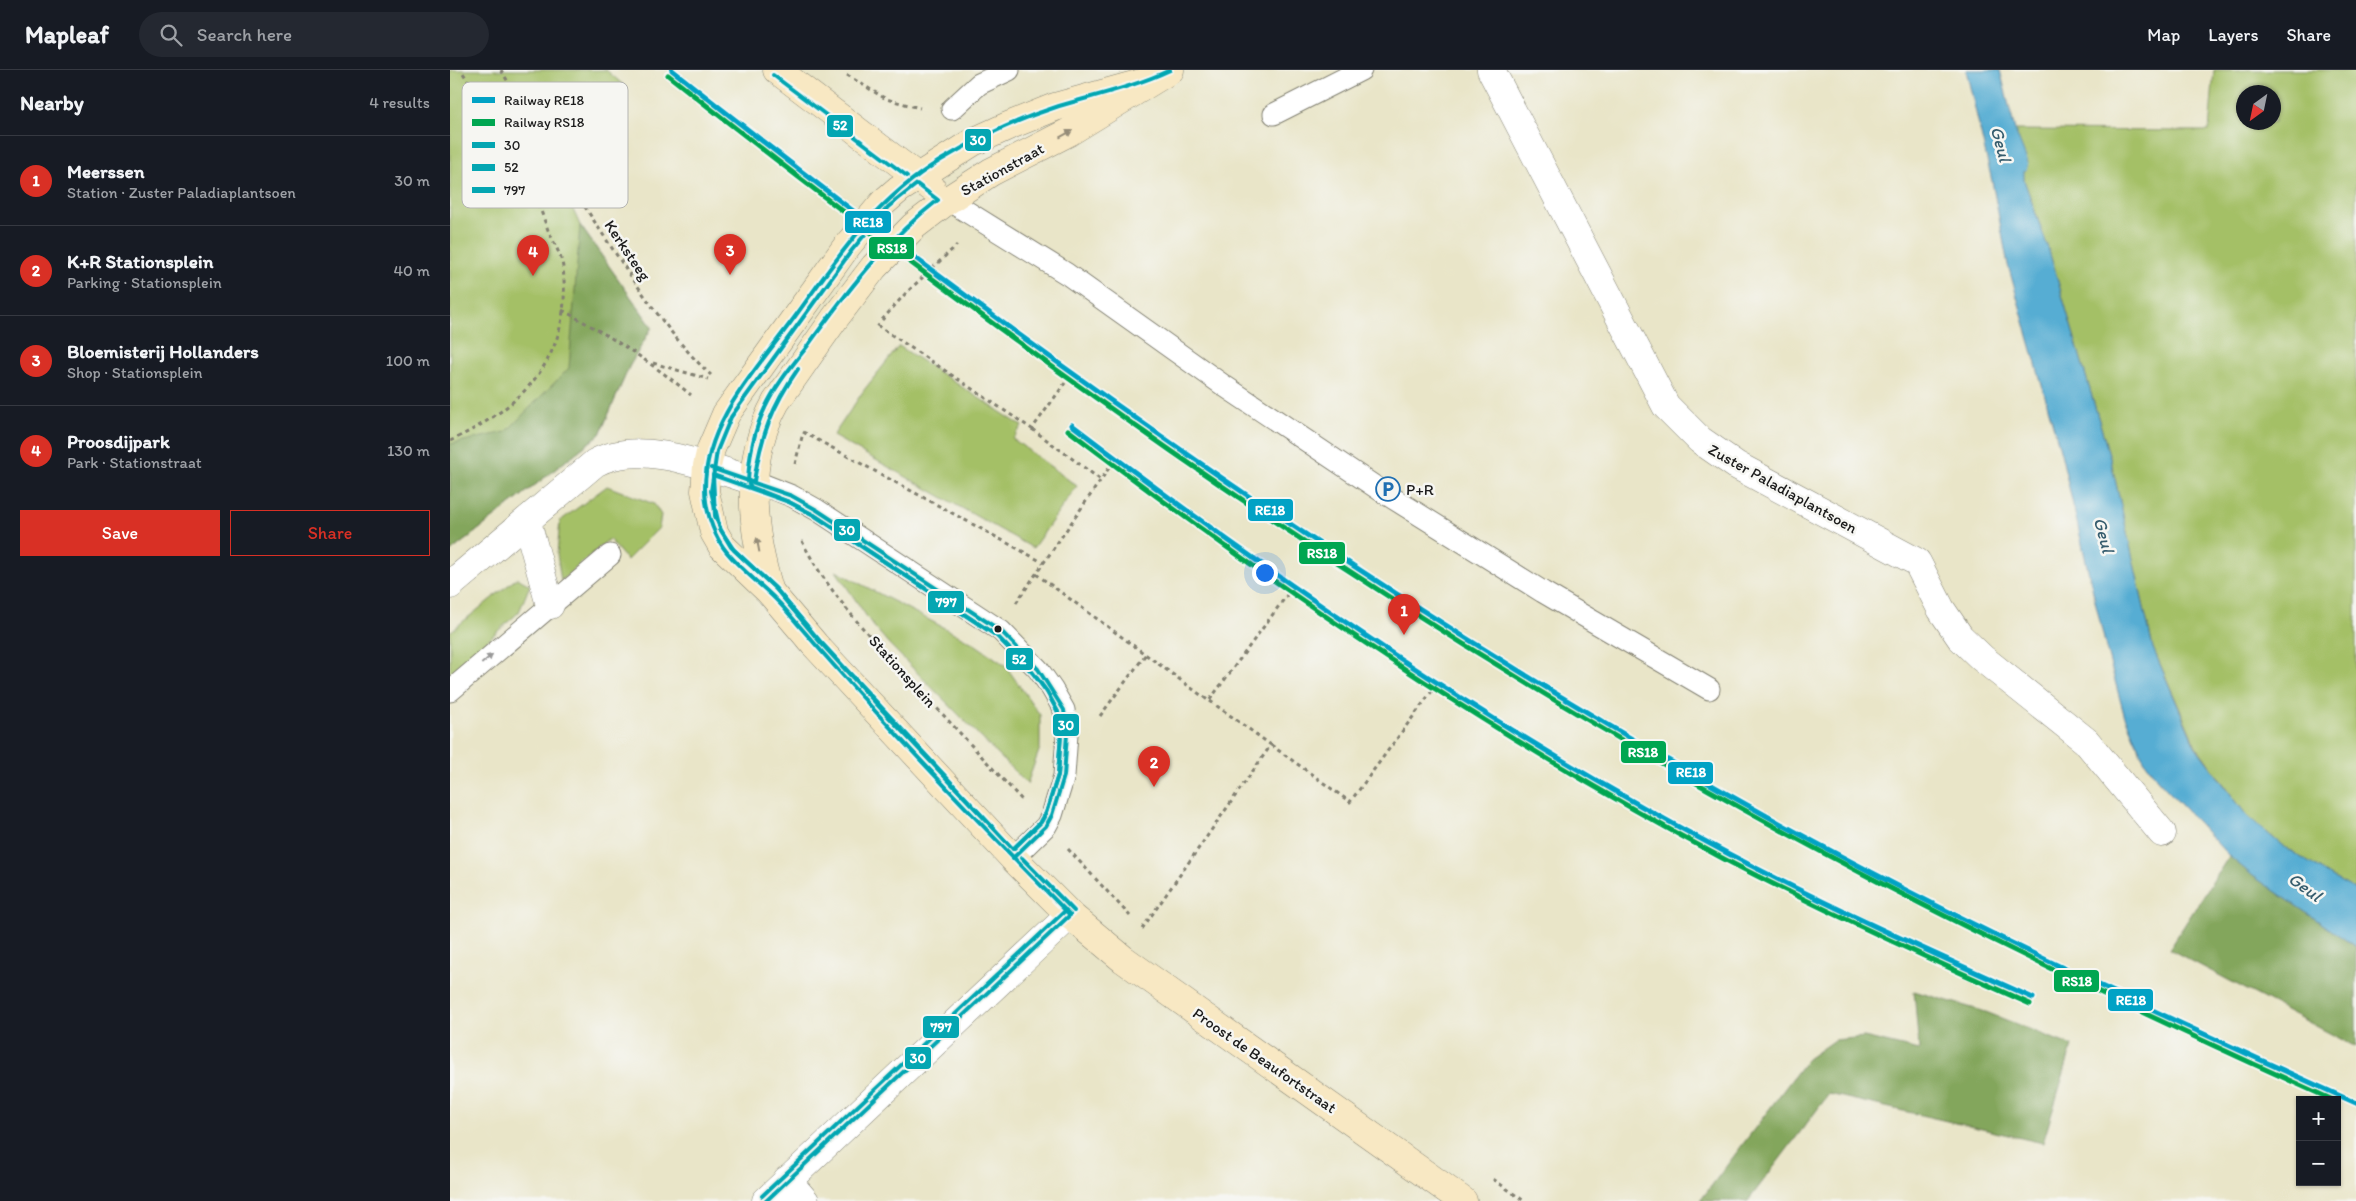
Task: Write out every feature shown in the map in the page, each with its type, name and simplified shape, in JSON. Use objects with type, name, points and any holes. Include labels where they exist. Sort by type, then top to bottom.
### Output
[{"type":"street","points":[[777,70],[948,200]]},
{"type":"street","name":"Zuster Paladiaplantsoen","points":[[1491,70],[1666,406],[1700,440],[1736,465],[1917,562],[1940,609],[1960,637],[1982,658],[2086,741],[2162,833]]},
{"type":"street","points":[[766,1201],[1070,915],[1013,858],[815,646],[770,592],[729,554],[714,532],[705,491],[707,466],[717,431],[726,414],[809,297],[847,246],[884,202],[917,176],[972,142],[1056,107],[1161,75]]},
{"type":"street","name":"Stationstraat","points":[[770,592],[755,533],[754,481],[764,430],[770,413],[784,388],[835,318],[881,260],[914,226],[948,200],[991,172],[1069,132],[1161,75]]},
{"type":"street","points":[[450,585],[595,463],[614,454],[661,456],[707,466],[754,481]]},
{"type":"street","points":[[527,522],[550,605]]},
{"type":"street","name":"Proost de Beaufortstraat","points":[[1070,915],[1123,959],[1463,1201]]},
{"type":"street","points":[[787,1180],[805,1201]]},
{"type":"lane","points":[[952,109],[979,84],[1010,70]]},
{"type":"lane","points":[[1274,114],[1360,70]]},
{"type":"lane","points":[[948,200],[982,223],[1067,274],[1223,385],[1391,497],[1543,592],[1708,689]]},
{"type":"lane","points":[[754,481],[792,496],[918,575],[1001,631],[1038,669],[1064,710],[1067,734],[1064,776],[1052,815],[1046,826],[1013,858]]},
{"type":"lane","points":[[450,691],[610,555]]},
{"type":"path","points":[[462,70],[470,82]]},
{"type":"path","name":"Kerksteeg","points":[[501,70],[508,82]]},
{"type":"path","points":[[845,74],[886,99]]},
{"type":"path","points":[[450,442],[502,413],[526,390],[542,371],[556,344],[562,310],[563,267],[539,208]]},
{"type":"path","name":"Kerksteeg","points":[[586,208],[663,324],[687,353],[718,382],[651,363]]},
{"type":"path","points":[[872,332],[929,270],[982,223]]},
{"type":"path","points":[[562,310],[607,334],[651,363],[691,395]]},
{"type":"path","points":[[877,325],[1032,429],[1101,480]]},
{"type":"path","points":[[1032,429],[1065,383]]},
{"type":"path","points":[[807,425],[803,432],[1044,563]]},
{"type":"path","points":[[1015,604],[1109,468]]},
{"type":"path","name":"Stationsplein","points":[[792,496],[794,513],[802,539],[826,581],[878,645],[1101,884]]},
{"type":"path","points":[[1036,574],[1350,802],[1432,692]]},
{"type":"path","points":[[1209,701],[1286,595]]},
{"type":"path","points":[[1100,716],[1146,654]]},
{"type":"path","points":[[1123,959],[1271,745]]},
{"type":"green space","points":[[450,70],[606,70],[620,82],[462,82],[462,208],[572,208],[580,225],[652,327],[629,367],[600,434],[450,552]]},
{"type":"green space","points":[[2214,70],[2356,70],[2356,890],[2283,846],[2247,816],[2196,746],[2153,648],[2111,461],[2049,251],[2024,180],[2015,130],[2209,131]]},
{"type":"green space","points":[[580,225],[652,327],[629,367],[600,434],[450,552],[450,444],[506,432],[569,368]]},
{"type":"green space","points":[[899,346],[1022,426],[1013,439],[1077,486],[1033,548],[833,436],[864,390]]},
{"type":"green space","points":[[607,486],[654,504],[661,515],[659,528],[627,560],[609,539],[561,581],[557,554],[560,521]]},
{"type":"green space","points":[[836,571],[973,643],[1005,665],[1040,715],[1040,748],[1027,784],[889,644],[871,623]]},
{"type":"green space","points":[[517,578],[530,585],[519,612],[450,674],[450,632]]},
{"type":"green space","points":[[2229,856],[2253,876],[2356,947],[2356,1047],[2169,949]]},
{"type":"green space","points":[[1914,991],[1986,1012],[2072,1046],[2043,1143],[1829,1094],[1748,1201],[1700,1201],[1807,1059],[1834,1040],[1864,1037],[1919,1050]]},
{"type":"water","name":"Geul","points":[[1966,70],[2000,70],[2015,130],[2028,163],[2024,171],[2024,180],[2049,251],[2111,461],[2153,648],[2195,746],[2247,816],[2283,846],[2356,890],[2356,947],[2253,876],[2229,856],[2157,779],[2144,760],[2124,714],[2106,648],[2061,453],[2008,265],[1992,181]]},
{"type":"rail line","name":"RE18","points":[[672,70],[804,174],[1074,374],[1211,471],[1493,655],[1637,742],[1853,863],[2066,970],[2356,1103]]},
{"type":"rail line","name":"RS18","points":[[668,75],[918,268],[1045,361],[1174,453],[1436,627],[1571,710],[1707,789],[1860,873],[2095,990],[2324,1096]]},
{"type":"rail line","name":"RE18","points":[[1072,425],[1150,484],[1310,598],[1473,706],[1556,757],[1641,806],[1765,873],[1879,928],[2033,998]]},
{"type":"rail line","name":"RS18","points":[[1068,430],[1146,489],[1306,603],[1387,658],[1553,762],[1638,812],[1724,859],[1876,934],[2030,1004]]},
{"type":"transit line","name":"30","points":[[1070,915],[924,764],[777,600],[729,555],[712,527],[708,511],[705,496],[707,464],[713,442],[734,399],[841,254],[895,194],[941,160],[998,130],[1044,111],[1129,86],[1170,70]]},
{"type":"transit line","name":"52","points":[[773,75],[907,176]]},
{"type":"transit line","name":"52","points":[[917,184],[938,200],[900,233],[867,269],[778,384],[758,425],[751,454],[748,482],[751,487],[789,502],[814,515],[997,636],[1033,673],[1047,692],[1058,712],[1061,734],[1058,775],[1046,813],[1041,822],[1013,849],[820,641],[775,588],[734,550],[720,529],[711,491],[717,451],[731,417],[852,250],[888,207],[917,184]]},
{"type":"transit line","name":"30","points":[[754,481],[760,450],[774,409],[798,369]]},
{"type":"transit line","name":"30","points":[[711,468],[792,496],[817,510],[1001,631],[1038,669],[1064,710],[1067,734],[1064,776],[1052,815],[1046,826],[1013,858]]},
{"type":"transit line","name":"797","points":[[713,475],[789,502],[814,515],[997,636],[1033,673],[1047,692],[1058,712],[1061,734],[1058,775],[1046,813],[1041,822],[1013,849],[820,642],[776,589],[731,547],[715,516],[713,475]]},
{"type":"transit line","name":"797","points":[[1022,858],[1074,911]]},
{"type":"transit line","name":"797","points":[[762,1196],[1066,910]]},
{"type":"transit line","name":"30","points":[[766,1201],[1070,915]]},
{"type":"place","name":"Bloemisterij Hollanders","points":[[730,275]]},
{"type":"place","name":"Proosdijpark","points":[[533,276]]},
{"type":"place","name":"P+R","points":[[1388,489]]},
{"type":"place","name":"Meerssen","points":[[1404,635]]},
{"type":"place","name":"K+R Stationsplein","points":[[1154,787]]}]
